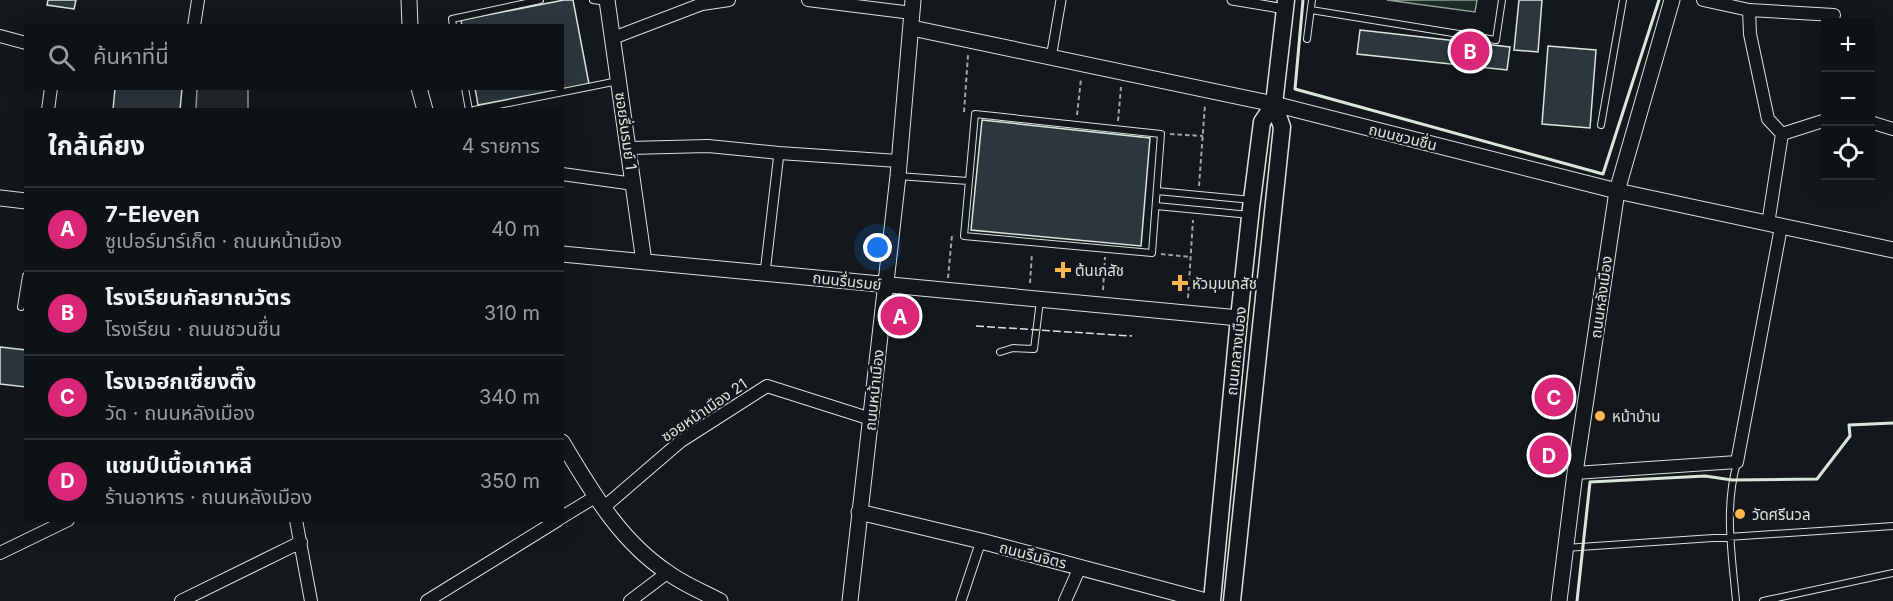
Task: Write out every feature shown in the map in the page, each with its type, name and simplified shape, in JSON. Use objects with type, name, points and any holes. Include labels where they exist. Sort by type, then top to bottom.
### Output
[{"type":"main road","name":"ถนนกลางเมือง","points":[[1232,601],[1282,127],[1274,104],[1285,5]]},
{"type":"main road","name":"ถนนกลางเมือง","points":[[1212,601],[1239,318],[1262,122],[1274,104]]},
{"type":"main road","points":[[1239,318],[1261,321]]},
{"type":"street","points":[[194,24],[198,0]]},
{"type":"street","points":[[410,0],[410,24]]},
{"type":"street","points":[[612,38],[702,4],[729,0]]},
{"type":"street","points":[[808,0],[912,14]]},
{"type":"street","points":[[1051,58],[1061,0]]},
{"type":"street","points":[[1232,0],[1285,5]]},
{"type":"street","name":"ถนนหลังเมือง","points":[[1559,601],[1564,548],[1617,191],[1672,0]]},
{"type":"street","points":[[1703,0],[1749,10],[1834,15]]},
{"type":"street","name":"ซอยรื่นรมย์ 1","points":[[603,1],[619,80],[644,262]]},
{"type":"street","points":[[1575,473],[1737,462],[1774,225],[1782,134],[1768,119],[1750,34],[1749,10]]},
{"type":"street","name":"ถนนชวนชื่น","points":[[912,14],[969,40],[1274,104],[1617,191],[1893,250]]},
{"type":"street","name":"ถนนหน้าเมือง","points":[[850,601],[898,168],[912,14]]},
{"type":"street","points":[[0,36],[24,42]]},
{"type":"street","points":[[48,108],[51,90]]},
{"type":"street","points":[[420,90],[424,108]]},
{"type":"street","points":[[1782,134],[1821,122]]},
{"type":"street","points":[[1875,124],[1893,129]]},
{"type":"street","points":[[629,148],[708,146],[898,168]]},
{"type":"street","points":[[765,273],[779,153]]},
{"type":"street","points":[[564,174],[634,184]]},
{"type":"street","points":[[0,198],[24,201]]},
{"type":"street","name":"ถนนรื่นรมย์","points":[[564,254],[1239,318]]},
{"type":"street","name":"ซอยหน้าเมือง 21","points":[[599,503],[681,441],[767,386],[871,419]]},
{"type":"street","points":[[564,445],[599,503],[629,540],[667,573],[720,601]]},
{"type":"street","points":[[564,517],[599,503]]},
{"type":"street","name":"ถนนรึนจิตร","points":[[859,512],[981,541],[1206,601]]},
{"type":"street","points":[[0,553],[64,522]]},
{"type":"street","points":[[296,522],[311,601]]},
{"type":"street","points":[[427,601],[555,522]]},
{"type":"street","points":[[960,601],[981,541]]},
{"type":"street","points":[[181,601],[301,542]]},
{"type":"street","points":[[1065,601],[1080,567]]},
{"type":"street","points":[[630,601],[667,573]]},
{"type":"lane","points":[[453,24],[452,19],[540,0]]},
{"type":"lane","points":[[1307,39],[1312,0]]},
{"type":"lane","points":[[1311,10],[1496,40],[1502,0]]},
{"type":"lane","points":[[1602,125],[1623,0]]},
{"type":"lane","points":[[484,108],[619,80]]},
{"type":"lane","points":[[465,90],[469,108]]},
{"type":"lane","points":[[975,114],[1161,134],[1152,253],[964,236],[975,114]]},
{"type":"lane","points":[[898,168],[968,181]]},
{"type":"lane","points":[[1157,191],[1198,195],[1252,208]]},
{"type":"lane","points":[[1156,207],[1194,210],[1252,208]]},
{"type":"lane","points":[[21,307],[24,288]]},
{"type":"lane","points":[[1000,352],[1013,348],[1034,349],[1034,298]]},
{"type":"lane","points":[[1736,601],[1730,535],[1732,480],[1737,462]]},
{"type":"lane","points":[[1564,548],[1730,535],[1893,527]]},
{"type":"lane","points":[[1763,601],[1893,573]]},
{"type":"path","points":[[969,40],[964,112],[975,114]]},
{"type":"path","points":[[1076,126],[1083,64]]},
{"type":"path","points":[[1117,130],[1123,73]]},
{"type":"path","points":[[1198,195],[1206,90]]},
{"type":"path","points":[[1161,134],[1203,136]]},
{"type":"path","points":[[1187,313],[1194,210]]},
{"type":"path","points":[[947,290],[952,235],[964,236]]},
{"type":"path","points":[[1033,243],[1034,298]]},
{"type":"path","points":[[1101,305],[1106,249]]},
{"type":"path","points":[[1152,253],[1190,257]]},
{"type":"green space","points":[[1387,0],[1477,0],[1475,12]]},
{"type":"shaded area","points":[[197,90],[248,90],[248,108],[196,108]]},
{"type":"building","points":[[48,0],[76,0],[74,9],[47,5]]},
{"type":"building","points":[[573,0],[589,84],[564,89],[564,24],[462,24],[461,20]]},
{"type":"building","points":[[1519,0],[1542,0],[1538,52],[1514,50]]},
{"type":"building","points":[[1360,30],[1510,47],[1507,70],[1357,54]]},
{"type":"building","points":[[1548,46],[1596,50],[1590,128],[1542,124]]},
{"type":"building","points":[[115,90],[182,90],[180,108],[113,108]]},
{"type":"building","points":[[475,90],[557,90],[478,105]]},
{"type":"building","points":[[982,120],[1150,138],[1141,246],[971,230]]},
{"type":"building","points":[[0,347],[24,350],[24,387],[0,384]]},
{"type":"fence","points":[[976,326],[1132,336]]},
{"type":"wall","points":[[1303,0],[1295,89],[1603,174],[1659,0]]},
{"type":"wall","points":[[1577,601],[1590,482],[1705,476],[1732,480],[1817,479],[1850,436],[1849,425],[1893,423]]},
{"type":"place","name":"โรงเรียนกัลยาณวัตร","points":[[1470,51]]},
{"type":"place","name":"ต้นเภสัช","points":[[1063,270]]},
{"type":"place","name":"หัวมุมเภสัช","points":[[1180,283]]},
{"type":"place","name":"7-Eleven","points":[[900,316]]},
{"type":"place","name":"โรงเจฮกเซี่ยงตึ๊ง","points":[[1554,397]]},
{"type":"place","name":"หน้าบ้าน","points":[[1600,416]]},
{"type":"place","name":"แชมป์เนื้อเกาหลี","points":[[1549,455]]},
{"type":"place","name":"วัดศรีนวล","points":[[1740,514]]}]
